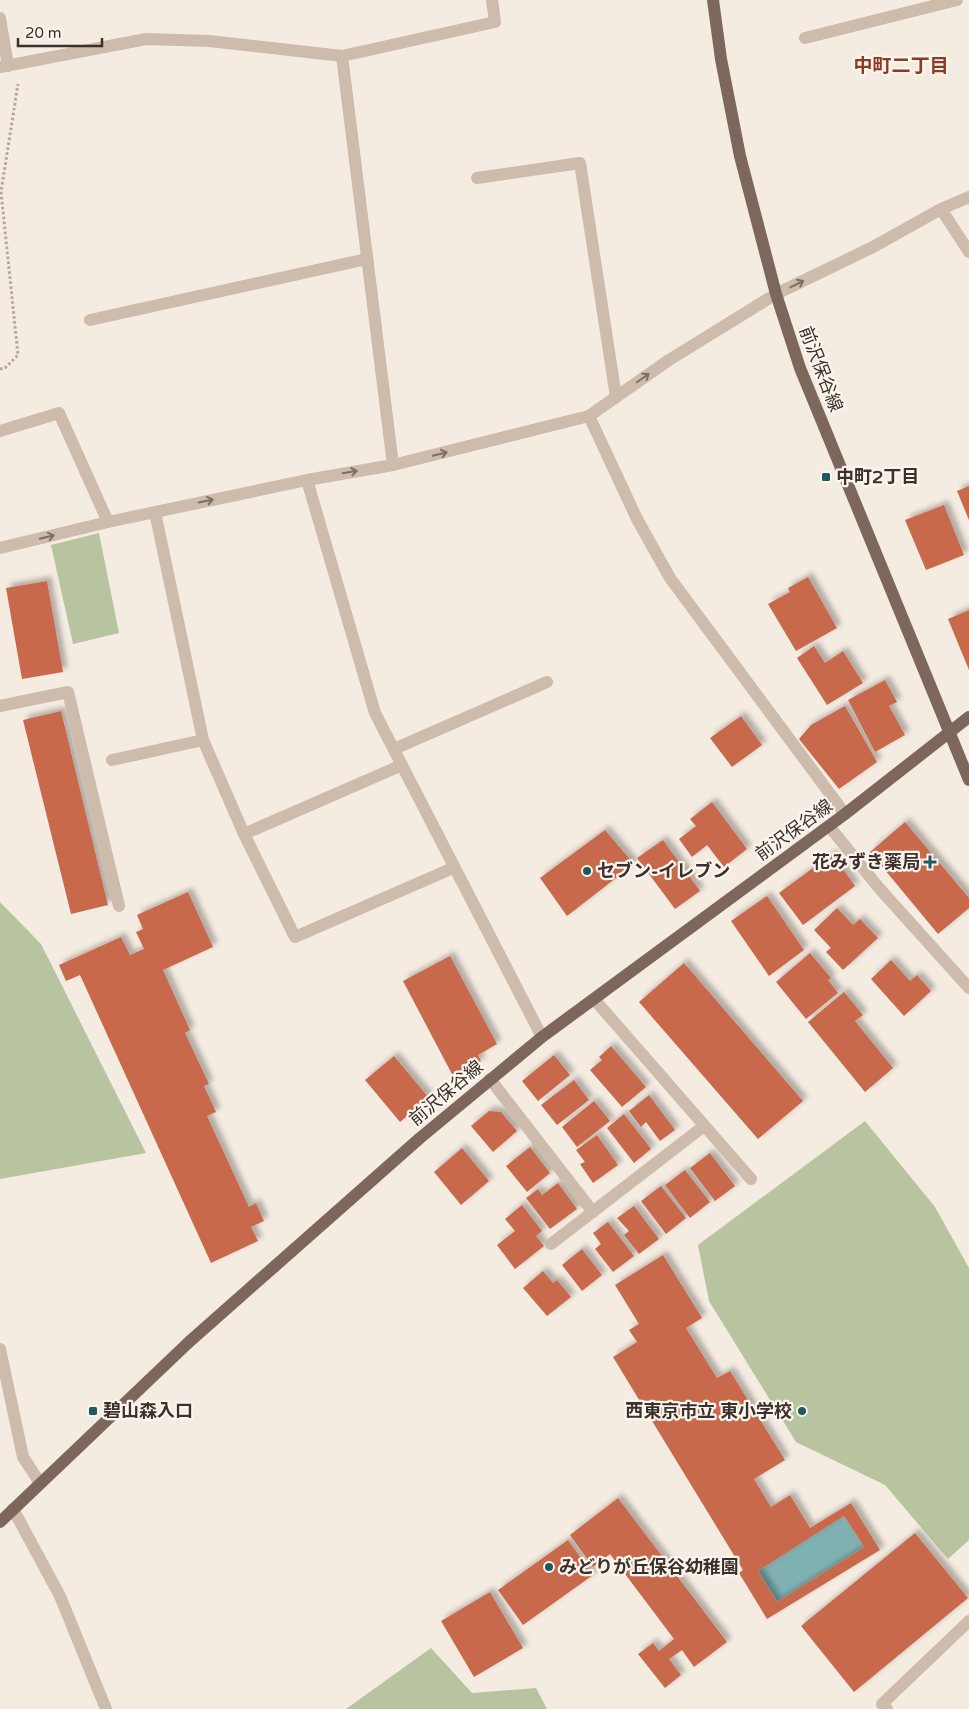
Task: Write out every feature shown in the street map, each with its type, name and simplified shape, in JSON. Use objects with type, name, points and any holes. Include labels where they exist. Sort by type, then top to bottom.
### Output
[{"type":"main road","name":"前沢保谷線","points":[[713,0],[721,59],[740,156],[776,294],[800,368],[969,780]]},
{"type":"main road","name":"前沢保谷線","points":[[0,1522],[189,1342],[287,1253],[490,1079],[542,1037],[845,814],[969,717]]},
{"type":"street","points":[[0,18],[4,66],[146,38],[210,41],[342,56],[495,22],[492,0]]},
{"type":"street","points":[[805,38],[957,0]]},
{"type":"street","points":[[342,56],[393,466]]},
{"type":"street","points":[[477,178],[580,163],[616,397]]},
{"type":"street","points":[[0,548],[108,522],[306,480],[393,466],[589,416],[669,360],[776,294],[873,248],[941,208],[969,197]]},
{"type":"street","points":[[941,208],[969,252]]},
{"type":"street","points":[[90,320],[367,259]]},
{"type":"street","points":[[0,431],[58,413],[108,522]]},
{"type":"street","points":[[589,416],[637,520],[670,578],[845,814]]},
{"type":"street","points":[[306,480],[375,713],[453,868],[542,1037]]},
{"type":"street","points":[[155,512],[203,740],[244,834],[295,937],[453,868]]},
{"type":"street","points":[[394,749],[547,682]]},
{"type":"street","points":[[0,706],[68,692],[119,906]]},
{"type":"street","points":[[112,760],[203,740]]},
{"type":"street","points":[[244,834],[402,765]]},
{"type":"street","points":[[829,826],[879,888],[969,988]]},
{"type":"street","points":[[594,999],[750,1179]]},
{"type":"street","points":[[490,1079],[593,1212]]},
{"type":"street","points":[[551,1244],[704,1126]]},
{"type":"street","points":[[0,1349],[23,1457],[40,1483]]},
{"type":"street","points":[[13,1509],[60,1596],[106,1709]]},
{"type":"street","points":[[887,1709],[882,1704],[969,1621]]},
{"type":"path","points":[[0,369],[5,368],[18,355],[1,192],[21,64]]},
{"type":"green space","points":[[99,533],[119,633],[73,644],[51,545]]},
{"type":"green space","points":[[0,902],[41,944],[146,1153],[0,1179]]},
{"type":"green space","points":[[865,1121],[935,1207],[969,1268],[969,1540],[948,1559],[885,1485],[796,1442],[709,1301],[698,1245]]},
{"type":"green space","points":[[431,1648],[472,1693],[536,1688],[547,1709],[346,1709]]},
{"type":"water","points":[[844,1516],[864,1547],[777,1602],[758,1571]]},
{"type":"building","points":[[969,486],[969,520],[957,491]]},
{"type":"building","points":[[944,505],[964,555],[926,570],[905,520]]},
{"type":"building","points":[[808,577],[837,628],[796,651],[768,604],[790,592],[788,588]]},
{"type":"building","points":[[47,581],[63,672],[22,679],[6,588]]},
{"type":"building","points":[[969,610],[969,670],[948,619]]},
{"type":"building","points":[[814,646],[825,663],[843,651],[863,683],[827,705],[797,658]]},
{"type":"building","points":[[885,680],[897,702],[889,706],[905,735],[875,752],[848,700]]},
{"type":"building","points":[[845,706],[877,762],[839,789],[799,739],[811,725]]},
{"type":"building","points":[[61,711],[108,905],[71,914],[23,720]]},
{"type":"building","points":[[741,716],[762,745],[732,767],[710,738]]},
{"type":"building","points":[[712,802],[747,849],[724,867],[707,845],[692,857],[679,839],[696,826],[690,819]]},
{"type":"building","points":[[905,822],[969,898],[969,908],[938,934],[870,852]]},
{"type":"building","name":"セブン-イレブン","points":[[605,830],[634,864],[567,916],[540,878]]},
{"type":"building","points":[[663,840],[700,891],[675,909],[637,858]]},
{"type":"building","points":[[832,854],[855,886],[803,925],[779,893]]},
{"type":"building","points":[[188,892],[213,947],[163,970],[190,1030],[185,1033],[209,1084],[204,1086],[216,1112],[207,1116],[249,1207],[256,1203],[264,1221],[251,1227],[258,1241],[211,1263],[80,975],[66,981],[59,965],[121,937],[130,955],[144,949],[136,932],[143,929],[137,915]]},
{"type":"building","points":[[767,896],[804,950],[769,976],[731,921]]},
{"type":"building","points":[[837,908],[853,925],[860,919],[878,938],[843,970],[826,952],[831,948],[814,930]]},
{"type":"building","points":[[810,953],[831,978],[828,980],[838,993],[806,1019],[776,982]]},
{"type":"building","points":[[450,956],[497,1044],[478,1055],[481,1061],[453,1076],[403,981]]},
{"type":"building","points":[[891,960],[910,981],[917,975],[931,991],[904,1016],[871,979]]},
{"type":"building","points":[[684,963],[803,1101],[758,1139],[639,1002]]},
{"type":"building","points":[[844,992],[863,1015],[855,1021],[893,1068],[865,1092],[808,1022]]},
{"type":"building","points":[[611,1046],[646,1087],[622,1107],[590,1070],[602,1060],[599,1057]]},
{"type":"building","points":[[554,1055],[570,1075],[538,1101],[522,1081]]},
{"type":"building","points":[[394,1056],[429,1098],[400,1122],[365,1080]]},
{"type":"building","points":[[574,1080],[589,1100],[557,1125],[541,1105]]},
{"type":"building","points":[[649,1095],[675,1130],[660,1141],[646,1122],[641,1127],[629,1111]]},
{"type":"building","points":[[594,1101],[610,1121],[577,1147],[562,1127]]},
{"type":"building","points":[[489,1111],[501,1112],[517,1131],[493,1152],[471,1126]]},
{"type":"building","points":[[624,1114],[651,1149],[634,1163],[607,1128]]},
{"type":"building","points":[[597,1135],[618,1165],[593,1183],[580,1164],[585,1162],[576,1150]]},
{"type":"building","points":[[530,1147],[550,1173],[527,1192],[506,1166]]},
{"type":"building","points":[[462,1148],[489,1181],[461,1205],[434,1172]]},
{"type":"building","points":[[710,1153],[735,1186],[715,1201],[690,1168]]},
{"type":"building","points":[[685,1170],[710,1202],[690,1218],[665,1185]]},
{"type":"building","points":[[558,1183],[577,1209],[550,1229],[526,1198],[538,1189],[542,1195]]},
{"type":"building","points":[[661,1186],[686,1218],[666,1234],[641,1201]]},
{"type":"building","points":[[522,1205],[542,1231],[536,1236],[544,1246],[515,1269],[497,1245],[515,1231],[505,1219]]},
{"type":"building","points":[[634,1206],[659,1239],[639,1254],[624,1235],[629,1231],[617,1218]]},
{"type":"building","points":[[608,1222],[634,1256],[613,1272],[595,1249],[601,1244],[593,1233]]},
{"type":"building","points":[[582,1249],[602,1275],[582,1291],[562,1265]]},
{"type":"building","points":[[663,1255],[702,1318],[686,1328],[717,1378],[730,1371],[785,1460],[754,1479],[771,1507],[790,1495],[810,1528],[851,1503],[880,1550],[767,1619],[739,1573],[743,1570],[613,1357],[637,1342],[629,1330],[639,1324],[615,1285]],"holes":[[[844,1516],[864,1547],[777,1602],[758,1571]]]},
{"type":"building","points":[[543,1271],[553,1283],[557,1280],[571,1297],[547,1316],[523,1288]]},
{"type":"building","points":[[618,1498],[727,1642],[694,1667],[682,1650],[669,1659],[681,1675],[665,1688],[638,1654],[653,1643],[659,1651],[674,1639],[610,1554],[593,1567],[570,1535]]},
{"type":"building","points":[[915,1533],[968,1598],[854,1692],[801,1626]]},
{"type":"building","points":[[568,1540],[593,1575],[523,1625],[498,1590]]},
{"type":"building","points":[[490,1592],[523,1648],[474,1677],[441,1621]]},
{"type":"place","name":"中町2丁目","points":[[826,477]]},
{"type":"place","name":"花みずき薬局","points":[[930,862]]},
{"type":"place","name":"セブン-イレブン","points":[[587,871]]},
{"type":"place","name":"碧山森入口","points":[[93,1411]]},
{"type":"place","name":"西東京市立 東小学校","points":[[802,1411]]},
{"type":"place","name":"みどりが丘保谷幼稚園","points":[[549,1567]]},
{"type":"district","name":"中町二丁目","points":[[901,65]]}]
